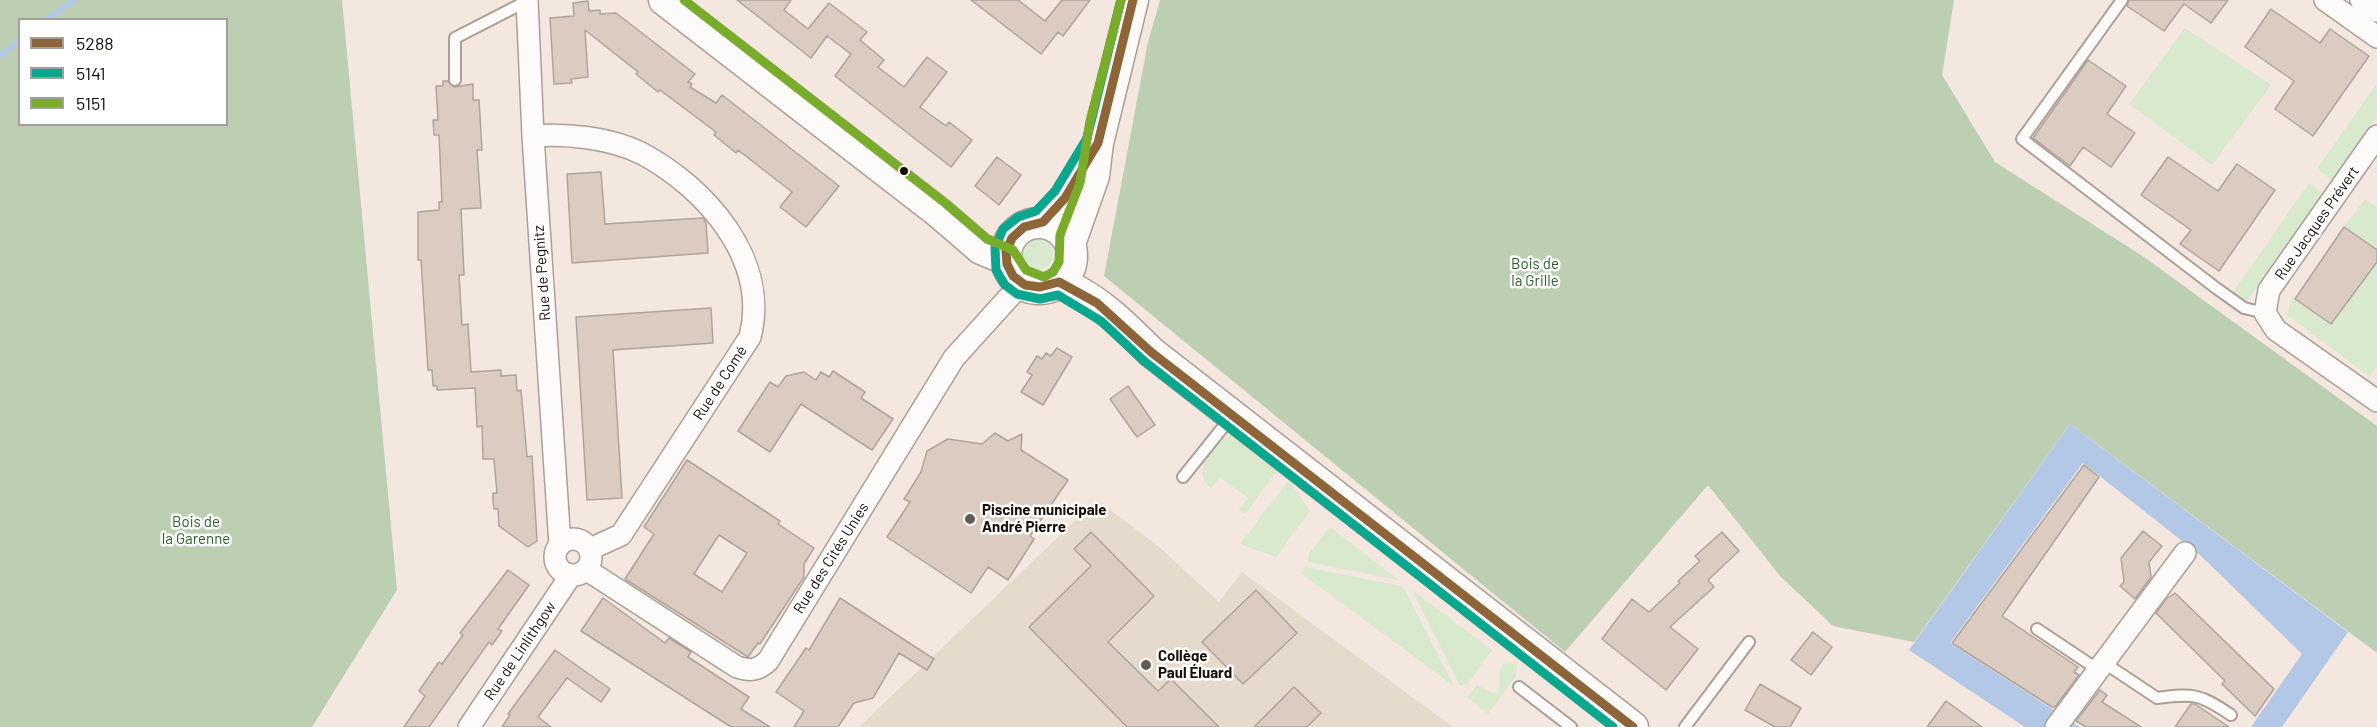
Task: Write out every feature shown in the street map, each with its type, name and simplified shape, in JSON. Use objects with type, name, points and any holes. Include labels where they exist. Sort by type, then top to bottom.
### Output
[{"type":"street","name":"Rue de Pegnitz","points":[[527,0],[532,136],[560,545],[555,561],[561,570],[582,565]]},
{"type":"street","points":[[664,0],[938,212],[981,249],[1005,259]]},
{"type":"street","points":[[1098,143],[1065,198],[1007,244],[1005,259],[1010,274],[1021,284],[1034,289],[1047,288],[1067,262],[1094,176],[1098,143],[1133,0]]},
{"type":"street","points":[[2325,0],[2377,37]]},
{"type":"street","points":[[2361,0],[2377,11]]},
{"type":"street","name":"Rue de Comé","points":[[532,136],[555,134],[605,142],[639,152],[673,174],[723,220],[744,260],[755,306],[750,337],[621,535],[582,565]]},
{"type":"street","name":"Rue Jacques Prévert","points":[[2265,313],[2269,290],[2377,136]]},
{"type":"street","points":[[938,212],[970,225],[1060,230],[1067,262],[1085,295],[1114,316],[1151,352],[1633,727]]},
{"type":"street","name":"Rue des Cités Unies","points":[[582,565],[736,668],[754,670],[762,666],[768,662],[954,358],[1021,284]]},
{"type":"street","points":[[2265,313],[2276,330],[2377,401]]},
{"type":"street","points":[[560,545],[576,539],[582,565]]},
{"type":"street","points":[[2061,719],[2185,553]]},
{"type":"street","name":"Rue de Linlithgow","points":[[469,727],[582,565]]},
{"type":"lane","points":[[455,80],[455,38],[527,0]]},
{"type":"lane","points":[[2122,0],[2022,139],[2216,288],[2244,308],[2265,313]]},
{"type":"lane","points":[[1183,477],[1232,415]]},
{"type":"lane","points":[[2037,629],[2157,698],[2181,694],[2204,696],[2230,715]]},
{"type":"lane","points":[[1685,727],[1749,642]]},
{"type":"lane","points":[[1519,687],[1571,727]]},
{"type":"shaded area","name":"Collège Paul Éluard","points":[[1097,500],[1157,545],[1219,602],[1242,572],[1453,727],[859,727]]},
{"type":"green space","name":"Bois de la Garenne","points":[[0,0],[342,0],[397,590],[312,727],[0,727]]},
{"type":"green space","name":"Bois de la Grille","points":[[1160,0],[1954,0],[1942,75],[1995,162],[2144,257],[2377,426],[2377,653],[2070,424],[1914,642],[1833,626],[1780,576],[1708,485],[1565,652],[1104,276],[1148,42]]},
{"type":"green space","points":[[2185,28],[2271,85],[2212,165],[2129,104]]},
{"type":"green space","points":[[2377,83],[2377,117],[2333,181],[2317,169]]},
{"type":"green space","points":[[2309,183],[2324,194],[2246,302],[2233,292]]},
{"type":"green space","points":[[2365,199],[2377,207],[2377,250],[2344,227]]},
{"type":"green space","points":[[1037,238],[1048,243],[1053,254],[1048,265],[1037,270],[1026,265],[1021,254],[1026,243]]},
{"type":"green space","points":[[2377,262],[2377,367],[2370,377],[2287,315],[2292,296],[2331,324]]},
{"type":"green space","points":[[1231,434],[1237,434],[1255,447],[1252,452],[1277,471],[1245,514],[1239,510],[1248,498],[1220,477],[1211,488],[1203,474],[1206,458],[1217,444]]},
{"type":"green space","points":[[1289,480],[1310,511],[1276,557],[1240,544]]},
{"type":"green space","points":[[1330,527],[1399,580],[1308,562],[1309,553]]},
{"type":"green space","points":[[1305,567],[1401,586],[1454,686],[1302,574]]},
{"type":"green space","points":[[1412,590],[1492,650],[1468,683],[1460,686]]},
{"type":"green space","points":[[1517,663],[1516,676],[1488,714],[1467,697],[1477,685],[1492,693],[1499,691],[1499,671],[1504,664]]},
{"type":"water","points":[[2070,424],[2348,632],[2282,727],[2251,727],[2302,654],[2200,555],[2083,463],[1950,643],[2080,727],[2025,727],[1909,650]]},
{"type":"building","points":[[737,0],[791,0],[784,10],[808,29],[829,3],[867,32],[860,40],[884,60],[878,67],[904,87],[927,57],[947,72],[920,107],[946,126],[949,122],[972,140],[951,167],[835,76],[851,54],[827,36],[811,58]]},
{"type":"building","points":[[971,0],[1018,0],[1045,21],[1062,0],[1090,0],[1063,36],[1058,32],[1041,54]]},
{"type":"building","points":[[2129,0],[2228,0],[2211,23],[2184,4],[2164,31],[2127,6]]},
{"type":"building","points":[[588,1],[589,11],[600,10],[600,14],[616,13],[695,74],[688,82],[692,84],[690,87],[716,103],[722,95],[839,186],[806,227],[780,207],[792,192],[738,150],[736,153],[714,135],[716,132],[660,90],[658,92],[636,74],[638,72],[585,30],[588,77],[571,79],[572,83],[554,84],[550,18],[574,16],[573,3]]},
{"type":"building","points":[[2271,9],[2320,43],[2330,29],[2369,56],[2313,136],[2275,109],[2294,81],[2245,47]]},
{"type":"building","points":[[2088,60],[2126,86],[2107,114],[2135,133],[2111,167],[2083,147],[2070,166],[2033,138]]},
{"type":"building","points":[[443,81],[448,81],[454,87],[473,84],[473,100],[479,100],[482,150],[477,150],[481,208],[461,209],[464,275],[459,275],[462,325],[468,324],[471,372],[501,370],[501,376],[516,375],[517,391],[521,390],[527,457],[532,456],[537,541],[528,547],[499,526],[498,509],[494,509],[493,501],[493,493],[497,493],[494,459],[483,459],[482,426],[477,427],[475,388],[437,390],[437,386],[433,386],[432,370],[428,370],[421,260],[418,260],[418,212],[439,210],[439,202],[442,202],[439,135],[434,135],[433,120],[438,120],[436,86],[443,86]]},
{"type":"building","points":[[997,157],[1021,175],[999,205],[975,186]]},
{"type":"building","points":[[2168,157],[2218,191],[2237,164],[2275,190],[2219,271],[2180,244],[2191,230],[2141,195]]},
{"type":"building","points":[[601,172],[605,224],[703,218],[706,223],[708,253],[572,263],[567,174]]},
{"type":"building","points":[[2344,227],[2377,250],[2377,262],[2331,324],[2295,299]]},
{"type":"building","points":[[711,308],[713,343],[613,350],[622,498],[587,500],[576,317]]},
{"type":"building","points":[[1057,348],[1072,357],[1043,405],[1021,392],[1032,375],[1027,372],[1037,356],[1042,359],[1046,353],[1051,356]]},
{"type":"building","points":[[833,371],[865,392],[861,398],[893,419],[872,450],[801,404],[770,452],[738,431],[770,382],[778,387],[786,376],[804,372],[816,380],[821,372],[829,377]]},
{"type":"building","points":[[1128,386],[1155,425],[1137,437],[1110,399]]},
{"type":"building","name":"Piscine municipale André Pierre","points":[[995,433],[1008,441],[1022,434],[1021,450],[1068,480],[1030,536],[1034,539],[1008,580],[988,567],[971,593],[887,537],[910,502],[904,499],[921,472],[927,451],[948,439],[982,444]]},
{"type":"building","points":[[687,460],[780,521],[778,524],[814,548],[804,564],[804,577],[760,644],[758,643],[748,657],[625,579],[654,534],[644,527]],"holes":[[[719,535],[747,553],[722,592],[694,574]]]},
{"type":"building","points":[[2084,465],[2099,477],[2002,616],[2078,667],[2074,672],[2079,675],[2055,707],[2052,707],[1952,643]]},
{"type":"building","points":[[2143,531],[2162,546],[2149,562],[2151,577],[2135,599],[2120,586],[2124,582],[2121,558]]},
{"type":"building","points":[[1091,532],[1154,596],[1108,642],[1158,691],[1171,679],[1219,727],[1127,727],[1029,627],[1091,566],[1074,549]]},
{"type":"building","points":[[1722,532],[1739,551],[1708,580],[1714,587],[1670,627],[1698,649],[1666,690],[1602,639],[1632,599],[1649,612],[1700,561],[1695,556]]},
{"type":"building","points":[[508,570],[529,585],[498,629],[502,631],[492,645],[489,642],[429,727],[404,727],[425,696],[419,691],[439,662],[442,664],[463,635],[460,633]]},
{"type":"building","points":[[1256,590],[1297,633],[1243,684],[1202,642]]},
{"type":"building","points":[[2175,593],[2274,689],[2255,716],[2222,684],[2225,681],[2156,613],[2166,599]]},
{"type":"building","points":[[603,598],[665,643],[669,638],[691,652],[688,657],[749,697],[741,709],[770,727],[731,727],[581,631]]},
{"type":"building","points":[[840,598],[934,659],[927,670],[899,653],[873,698],[854,703],[838,727],[794,727],[804,711],[776,692],[806,648],[809,650]]},
{"type":"building","points":[[1813,632],[1832,647],[1811,675],[1791,660]]},
{"type":"building","points":[[555,650],[610,689],[601,702],[567,678],[538,717],[551,727],[502,727],[510,715],[508,714]]},
{"type":"building","points":[[1760,684],[1801,708],[1790,727],[1775,727],[1745,710]]},
{"type":"building","points":[[1294,687],[1321,713],[1307,727],[1254,727]]},
{"type":"building","points":[[2100,690],[2107,695],[2102,702],[2141,727],[2086,727],[2076,721]]},
{"type":"building","points":[[1946,701],[1982,727],[1927,727]]},
{"type":"building","points":[[2191,704],[2195,704],[2229,727],[2175,727]]},
{"type":"waterway","points":[[49,18],[75,0]]},
{"type":"waterway","points":[[0,56],[18,42]]},
{"type":"transit line","name":"5151","points":[[684,0],[945,203],[987,239],[1013,250],[1026,270],[1044,277],[1053,272],[1059,262],[1060,235],[1080,183],[1090,121],[1121,0]]},
{"type":"transit line","name":"5141","points":[[1121,0],[1087,138],[1055,191],[1036,211],[1018,217],[1003,229],[995,248],[996,270],[1005,285],[1017,294],[1040,299],[1058,295],[1101,321],[1144,361],[1613,727]]},
{"type":"transit line","name":"5288","points":[[1133,0],[1098,143],[1065,198],[1043,222],[1024,227],[1012,238],[1006,251],[1007,264],[1013,276],[1025,285],[1040,287],[1059,282],[1097,303],[1151,352],[1633,727]]},
{"type":"place","name":"Piscine municipale André Pierre","points":[[970,519]]},
{"type":"place","name":"Collège Paul Éluard","points":[[1146,665]]}]
